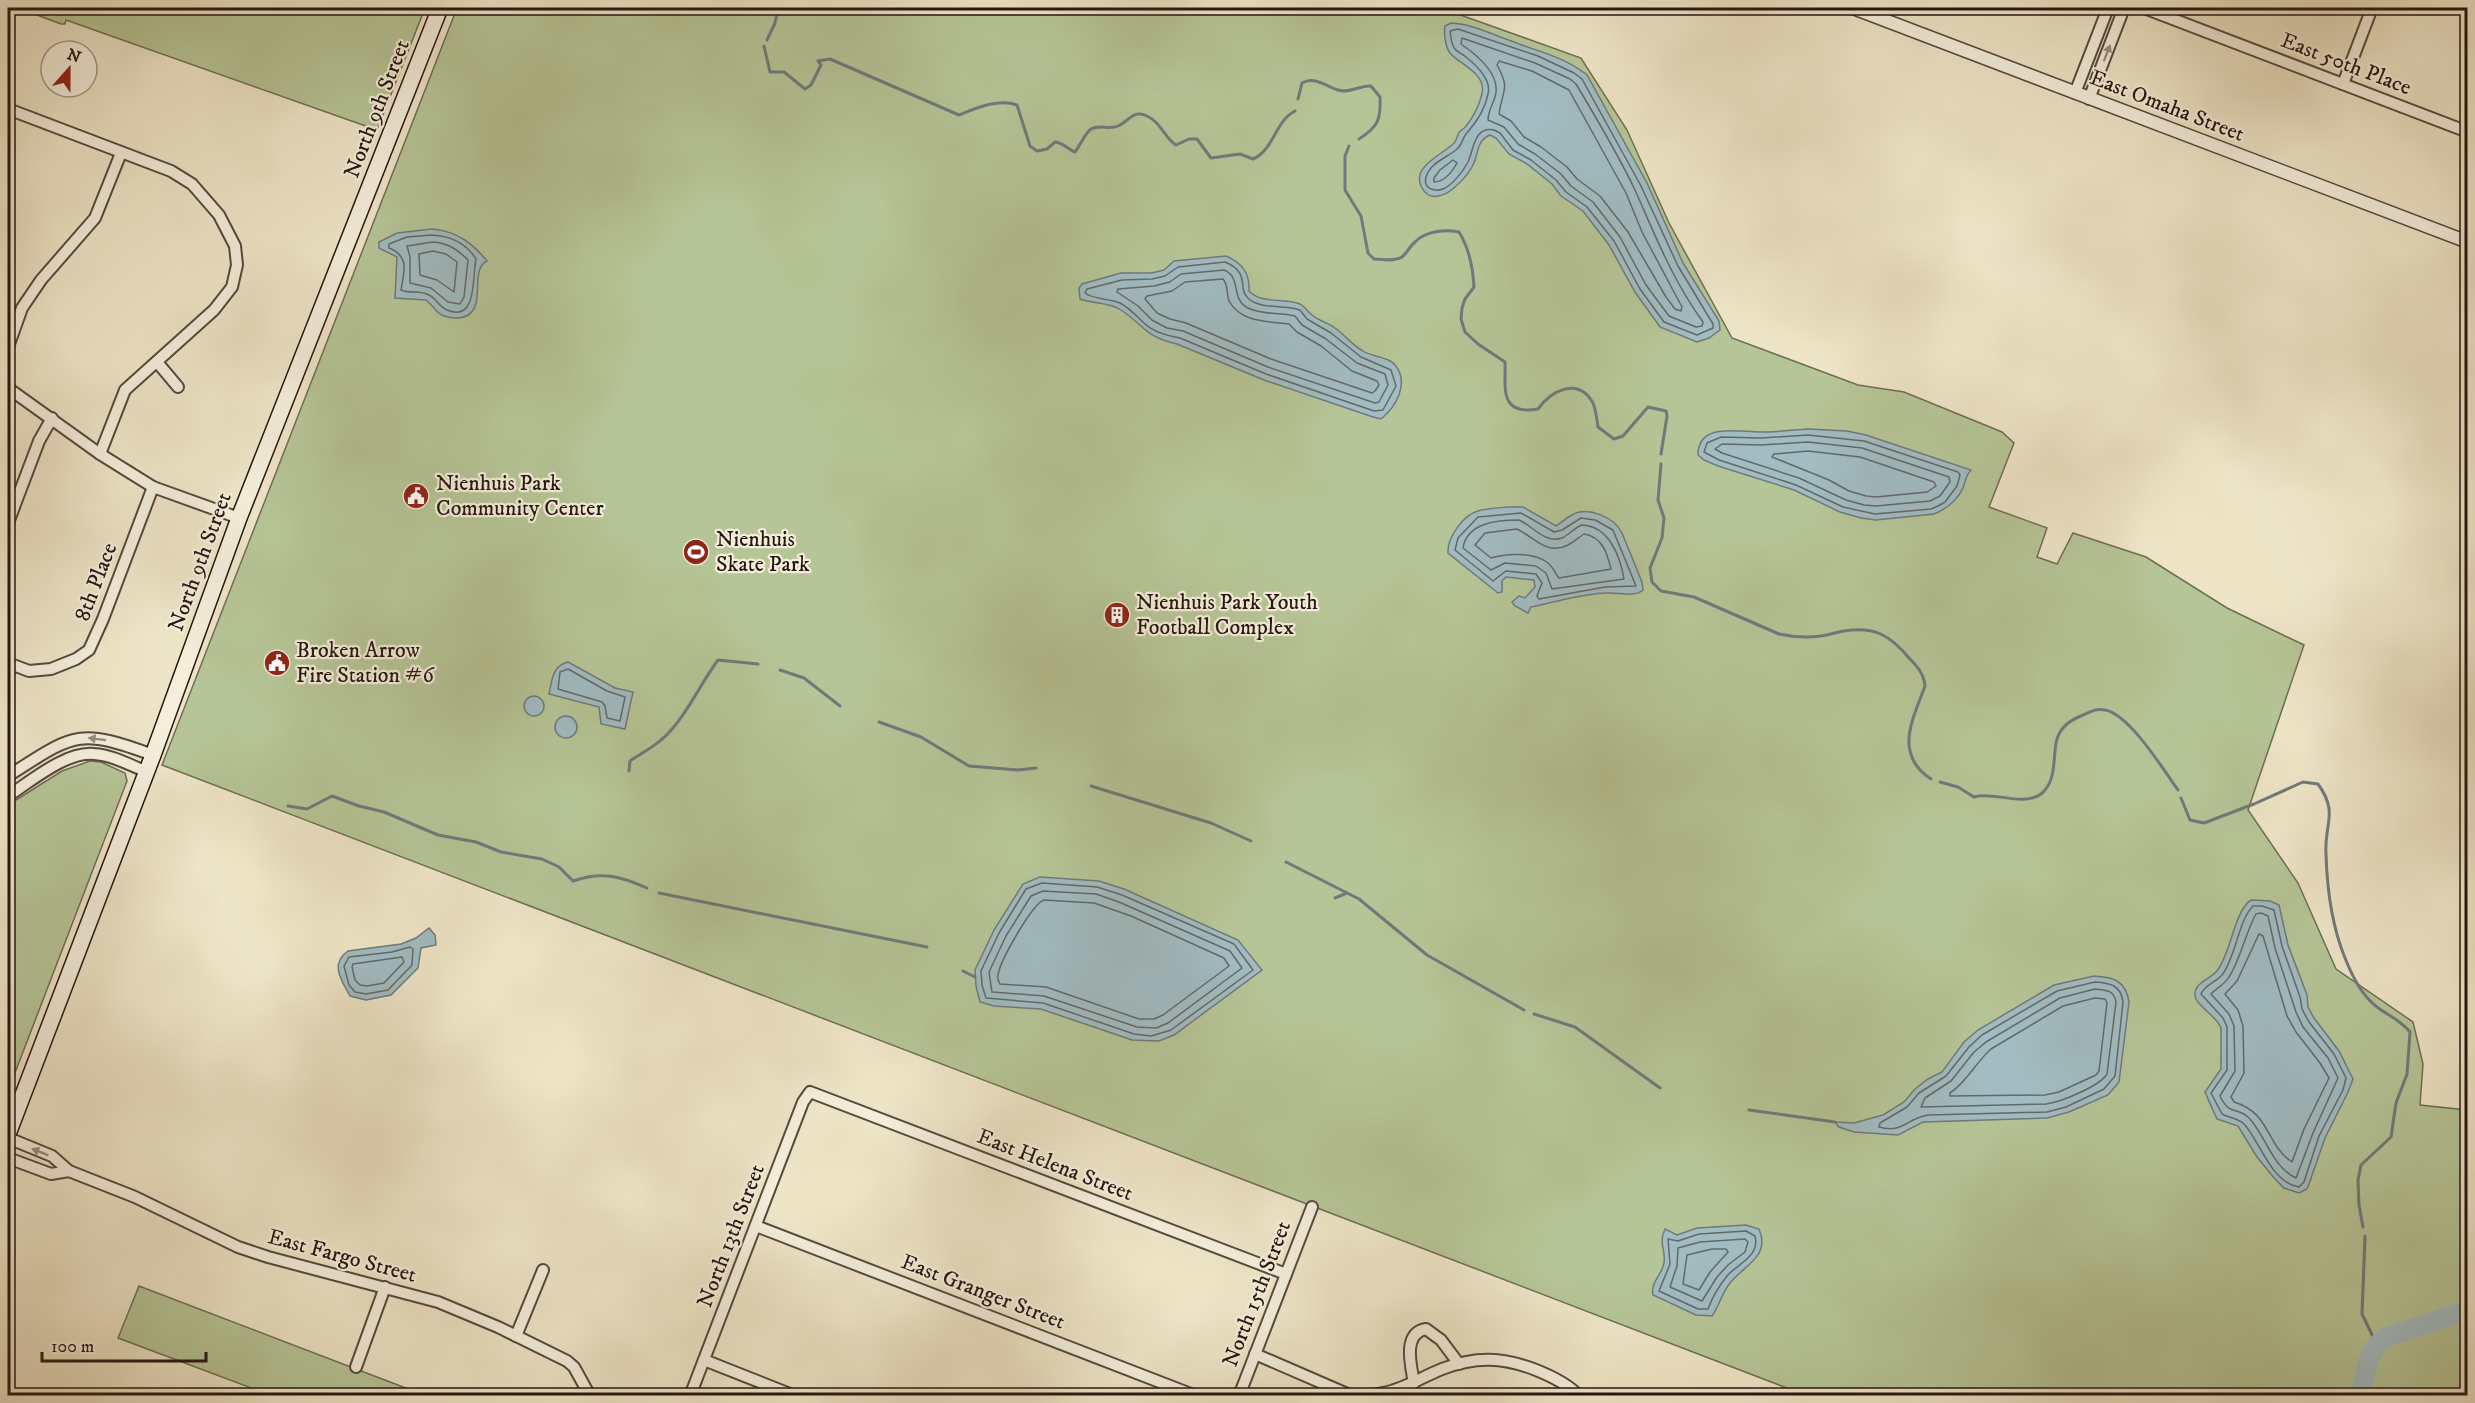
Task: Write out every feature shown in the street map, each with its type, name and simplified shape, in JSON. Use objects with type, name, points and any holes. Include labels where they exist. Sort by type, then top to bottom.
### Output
[{"type":"main road","name":"North 9th Street","points":[[8,1134],[147,772],[239,519],[440,8]]},
{"type":"street","name":"East Omaha Street","points":[[1853,8],[2468,242]]},
{"type":"street","points":[[2075,93],[2108,8]]},
{"type":"street","points":[[2089,99],[2124,8]]},
{"type":"street","name":"East 50th Place","points":[[2144,8],[2468,132]]},
{"type":"street","points":[[2343,84],[2372,8]]},
{"type":"street","points":[[8,109],[171,171],[192,184],[219,215],[235,246],[237,265],[232,287],[214,310],[125,390],[100,454]]},
{"type":"street","points":[[8,347],[22,308],[41,280],[95,218],[121,153]]},
{"type":"street","points":[[157,362],[178,387]]},
{"type":"street","points":[[8,388],[100,454],[153,488],[239,519]]},
{"type":"street","points":[[8,524],[39,441],[51,418]]},
{"type":"street","name":"8th Place","points":[[8,663],[29,671],[51,669],[76,659],[89,650],[153,488]]},
{"type":"street","points":[[8,776],[59,744],[78,738],[99,738],[153,755]]},
{"type":"street","points":[[8,796],[61,762],[78,755],[102,755],[147,772]]},
{"type":"street","name":"North 13th Street","points":[[690,1395],[803,1102],[810,1092]]},
{"type":"street","name":"East Helena Street","points":[[810,1092],[1286,1274]]},
{"type":"street","name":"East Fargo Street","points":[[8,1138],[52,1156],[69,1171],[135,1197],[238,1247],[453,1308],[567,1361],[574,1367],[590,1395]]},
{"type":"street","name":"East Fargo Street","points":[[8,1158],[51,1174],[69,1171]]},
{"type":"street","name":"North 15th Street","points":[[1239,1395],[1312,1207]]},
{"type":"street","name":"East Granger Street","points":[[756,1226],[1197,1395]]},
{"type":"street","points":[[516,1336],[543,1270]]},
{"type":"street","points":[[356,1367],[385,1287]]},
{"type":"street","points":[[1414,1383],[1410,1346],[1412,1338],[1420,1330],[1426,1329],[1441,1340],[1460,1364]]},
{"type":"street","points":[[1255,1354],[1353,1395],[1383,1393],[1414,1383],[1443,1369],[1477,1360],[1511,1360],[1543,1372],[1573,1389],[1579,1395]]},
{"type":"street","points":[[704,1360],[795,1395]]},
{"type":"green space","points":[[18,8],[425,8],[377,130],[66,20],[65,24],[61,24]]},
{"type":"green space","points":[[457,8],[1441,8],[1581,58],[1627,130],[1669,223],[1732,338],[1858,385],[1904,392],[2002,432],[2014,443],[1989,507],[2047,528],[2037,557],[2057,564],[2073,533],[2146,557],[2227,608],[2304,645],[2248,810],[2298,883],[2336,969],[2413,1022],[2423,1064],[2420,1105],[2467,1110],[2467,1395],[1805,1395],[162,765]]},
{"type":"green space","points":[[90,761],[101,762],[125,773],[127,781],[8,1091],[8,805],[62,771]]},
{"type":"green space","points":[[139,1286],[424,1395],[270,1395],[118,1338]]},
{"type":"water","points":[[586,8],[645,8],[647,11],[610,14]]},
{"type":"water","points":[[1451,23],[1475,28],[1552,56],[1587,75],[1647,183],[1683,263],[1719,321],[1720,330],[1709,338],[1697,342],[1660,327],[1635,292],[1609,245],[1583,211],[1561,196],[1552,184],[1527,164],[1509,154],[1496,138],[1490,135],[1482,141],[1471,168],[1456,186],[1439,196],[1425,193],[1419,181],[1420,174],[1429,162],[1454,143],[1459,132],[1474,115],[1482,93],[1480,80],[1448,50],[1445,26]]},
{"type":"water","points":[[432,229],[449,232],[463,239],[487,261],[481,266],[479,273],[474,310],[468,315],[458,318],[446,317],[426,300],[395,298],[397,257],[379,248],[379,242],[397,233]]},
{"type":"water","points":[[1226,256],[1244,269],[1249,291],[1254,295],[1259,298],[1300,304],[1314,316],[1335,328],[1359,349],[1393,363],[1400,373],[1401,388],[1392,408],[1381,419],[1264,380],[1158,338],[1116,307],[1080,299],[1079,288],[1082,284],[1121,273],[1152,273],[1164,270],[1174,261]]},
{"type":"water","points":[[1808,429],[1847,431],[1866,435],[1971,470],[1958,497],[1938,512],[1876,520],[1840,512],[1794,490],[1718,466],[1698,455],[1705,437],[1712,433]]},
{"type":"water","points":[[1523,507],[1556,526],[1578,513],[1593,513],[1607,518],[1622,533],[1642,582],[1643,590],[1631,594],[1606,593],[1578,597],[1531,607],[1528,613],[1515,606],[1512,602],[1519,596],[1525,598],[1535,587],[1534,580],[1506,577],[1502,581],[1502,592],[1498,593],[1448,553],[1453,534],[1472,513]]},
{"type":"water","points":[[568,662],[615,688],[633,692],[625,729],[601,724],[599,707],[549,694],[556,670]]},
{"type":"water","points":[[534,696],[541,699],[544,706],[541,713],[534,716],[527,713],[524,706],[527,699]]},
{"type":"water","points":[[566,716],[574,719],[577,727],[574,735],[566,738],[558,735],[555,727],[558,719]]},
{"type":"water","points":[[1040,877],[1099,881],[1124,889],[1238,940],[1262,970],[1174,1035],[1159,1041],[1132,1040],[1041,1009],[994,1006],[980,1002],[975,970],[994,930],[1023,884]]},
{"type":"water","points":[[2251,900],[2270,901],[2279,905],[2288,945],[2307,995],[2308,1007],[2339,1051],[2353,1079],[2325,1138],[2307,1189],[2299,1193],[2284,1188],[2275,1179],[2257,1157],[2238,1126],[2217,1119],[2205,1092],[2221,1069],[2221,1028],[2198,1003],[2195,991],[2222,964],[2240,913]]},
{"type":"water","points":[[429,928],[435,935],[436,945],[421,948],[418,968],[391,995],[366,1000],[350,996],[339,973],[339,961],[342,956],[348,951],[401,944],[416,938]]},
{"type":"water","points":[[2094,976],[2118,981],[2125,989],[2129,1002],[2119,1082],[2108,1095],[2069,1112],[2047,1118],[1923,1122],[1898,1135],[1854,1132],[1839,1127],[1835,1122],[1854,1123],[1883,1115],[1904,1102],[1928,1079],[1942,1072],[1964,1042],[1978,1030],[2054,985]]},
{"type":"water","points":[[1746,1225],[1759,1229],[1762,1247],[1754,1260],[1727,1287],[1712,1316],[1696,1315],[1653,1295],[1653,1287],[1664,1263],[1662,1239],[1665,1229],[1677,1235],[1697,1228]]},
{"type":"waterway","points":[[767,40],[775,23],[778,8]]},
{"type":"waterway","points":[[764,46],[770,72],[784,72],[805,89],[811,85],[821,65],[818,61],[830,59],[959,115],[995,103],[1017,105],[1030,146],[1037,151],[1047,149],[1055,142],[1075,152],[1091,129],[1115,127],[1132,116],[1142,114],[1160,126],[1176,145],[1189,139],[1197,139],[1211,158],[1240,154],[1253,159],[1266,149],[1283,121],[1295,111]]},
{"type":"waterway","points":[[1298,99],[1302,83],[1306,81],[1320,82],[1342,91],[1371,86],[1380,97],[1379,117],[1374,127],[1359,139]]},
{"type":"waterway","points":[[1349,146],[1345,156],[1345,190],[1361,216],[1368,253],[1374,259],[1399,259],[1419,238],[1430,233],[1459,232],[1470,259],[1474,287],[1465,299],[1461,319],[1465,332],[1505,362],[1505,389],[1510,404],[1525,410],[1538,409],[1543,402],[1557,392],[1572,388],[1580,390],[1593,403],[1598,427],[1614,439],[1623,436],[1648,407],[1666,411],[1661,454]]},
{"type":"waterway","points":[[1661,464],[1658,500],[1664,518],[1662,538],[1650,568],[1652,582],[1661,591],[1694,597],[1779,634],[1810,637],[1864,630],[1873,631],[1888,638],[1915,664],[1923,678],[1925,686],[1912,723],[1909,747],[1912,759],[1919,769],[1931,779]]},
{"type":"waterway","points":[[629,771],[630,761],[657,743],[677,723],[718,660],[758,664]]},
{"type":"waterway","points":[[780,670],[804,678],[840,706]]},
{"type":"waterway","points":[[1940,782],[1958,787],[1974,797],[2034,798],[2041,794],[2050,782],[2057,739],[2061,730],[2074,719],[2093,711],[2105,710],[2124,721],[2135,732],[2178,790]]},
{"type":"waterway","points":[[879,722],[921,737],[969,766],[1018,770],[1036,768]]},
{"type":"waterway","points":[[2181,798],[2190,820],[2204,823],[2303,782],[2318,784],[2328,803],[2326,844],[2328,881],[2340,946],[2351,973],[2364,994],[2410,1032],[2407,1074],[2396,1103],[2391,1137],[2361,1165],[2358,1180],[2363,1227]]},
{"type":"waterway","points":[[1091,786],[1211,823],[1251,841]]},
{"type":"waterway","points":[[288,806],[307,809],[332,796],[384,812],[438,835],[476,842],[501,852],[542,859],[559,867],[573,881],[593,876],[611,876],[647,888]]},
{"type":"waterway","points":[[1286,862],[1359,899],[1427,955],[1524,1010]]},
{"type":"waterway","points":[[659,893],[927,947]]},
{"type":"waterway","points":[[1335,898],[1347,893]]},
{"type":"waterway","points":[[963,971],[975,977]]},
{"type":"waterway","points":[[1534,1014],[1575,1027],[1660,1088]]},
{"type":"waterway","points":[[1749,1110],[1835,1122]]},
{"type":"waterway","points":[[2365,1236],[2362,1314],[2376,1343]]},
{"type":"waterway","points":[[2361,1396],[2368,1362],[2380,1342],[2387,1337],[2468,1310]]},
{"type":"place","name":"Nienhuis Park Community Center","points":[[416,496]]},
{"type":"place","name":"Nienhuis Skate Park","points":[[696,552]]},
{"type":"place","name":"Nienhuis Park Youth Football Complex","points":[[1117,615]]},
{"type":"place","name":"Broken Arrow Fire Station #6","points":[[277,663]]}]
